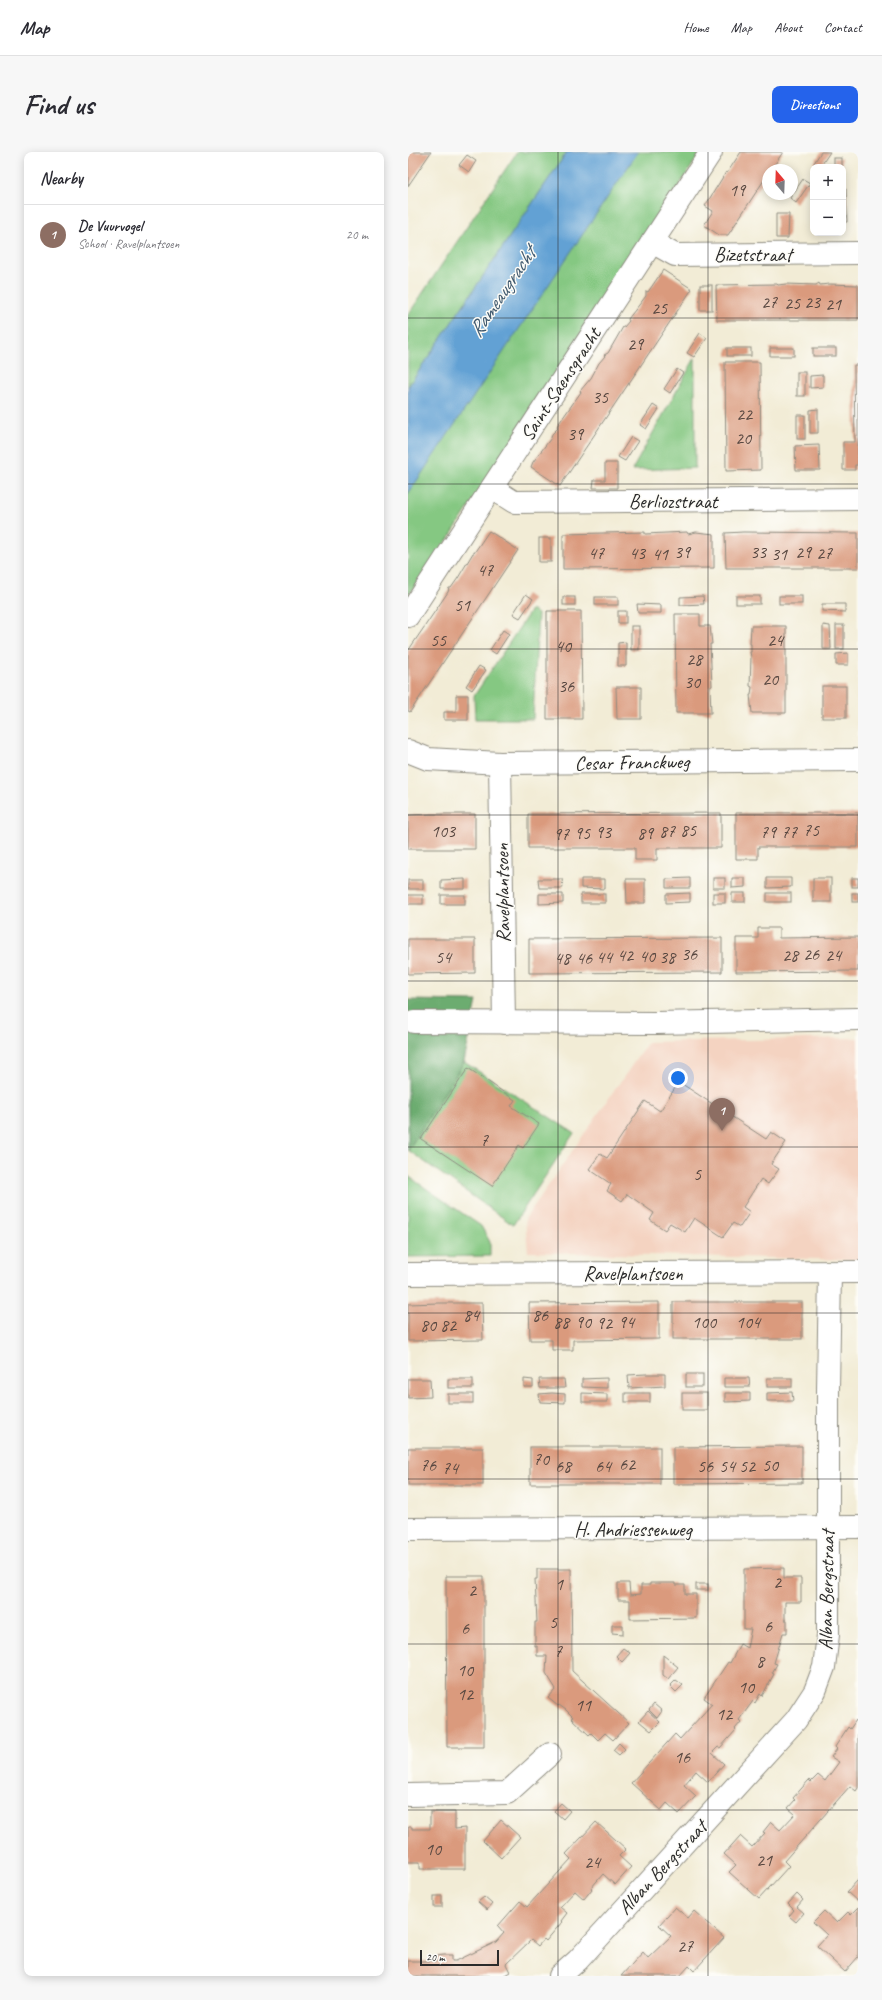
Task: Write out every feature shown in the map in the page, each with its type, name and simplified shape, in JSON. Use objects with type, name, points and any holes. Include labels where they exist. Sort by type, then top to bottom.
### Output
[{"type":"street","name":"Saint-Saensgracht","points":[[408,616],[711,152]]},
{"type":"street","name":"Bizetstraat","points":[[652,242],[675,255],[858,254]]},
{"type":"street","name":"Berliozstraat","points":[[492,488],[514,502],[858,499]]},
{"type":"street","name":"Cesar Franckweg","points":[[408,751],[428,758],[500,763],[858,760]]},
{"type":"street","name":"Ravelplantsoen","points":[[500,763],[504,1023]]},
{"type":"street","points":[[414,1022],[715,1022],[858,1019]]},
{"type":"street","name":"Ravelplantsoen","points":[[408,1274],[858,1272]]},
{"type":"street","name":"Alban Bergstraat","points":[[560,1976],[578,1960],[785,1731],[816,1691],[824,1668],[828,1636],[830,1273]]},
{"type":"street","name":"H. Andriessenweg","points":[[408,1529],[858,1527]]},
{"type":"street","points":[[408,1795],[507,1793],[550,1754]]},
{"type":"shaded area","points":[[858,1038],[858,1260],[528,1252],[525,1219],[648,1042]]},
{"type":"green space","points":[[517,152],[567,152],[408,387],[408,315]]},
{"type":"green space","points":[[638,152],[701,152],[449,538],[408,596],[408,491]]},
{"type":"green space","points":[[695,358],[695,468],[632,470]]},
{"type":"green space","points":[[531,610],[538,614],[533,719],[475,719],[474,696]]},
{"type":"green space","points":[[408,1000],[477,1001],[464,1062],[408,1150]]},
{"type":"green space","points":[[464,1062],[574,1133],[513,1225],[408,1150]]},
{"type":"green space","points":[[408,1176],[481,1226],[490,1242],[490,1256],[408,1257]]},
{"type":"water","name":"Rameaugracht","points":[[567,152],[638,152],[408,494],[408,387]]},
{"type":"building","points":[[408,152],[431,152],[408,186]]},
{"type":"building","points":[[741,152],[783,152],[775,164],[762,164],[762,183],[728,235],[719,235],[704,225],[713,211],[705,206],[726,172],[727,173]]},
{"type":"building","points":[[821,152],[830,152],[822,164],[814,163]]},
{"type":"building","points":[[467,155],[476,161],[469,172],[459,165]]},
{"type":"building","points":[[834,158],[842,158],[842,164],[834,164]]},
{"type":"building","points":[[803,179],[810,183],[796,203],[792,200],[798,200],[798,186]]},
{"type":"building","points":[[846,189],[847,222],[846,222]]},
{"type":"building","points":[[776,214],[789,214],[788,238],[776,238]]},
{"type":"building","points":[[663,270],[692,289],[560,486],[531,467],[533,462],[551,438],[552,434],[558,428],[557,426],[581,392],[580,391],[591,378],[599,363],[605,356],[604,355],[608,353],[623,327],[629,321],[628,319],[646,296],[646,291],[648,292]]},
{"type":"building","points":[[819,283],[820,285],[858,285],[858,320],[717,320],[716,285],[816,285]]},
{"type":"building","points":[[700,285],[712,285],[712,310],[700,310]]},
{"type":"building","points":[[700,333],[707,338],[694,357],[687,353]]},
{"type":"building","points":[[727,348],[751,348],[751,356],[727,356]]},
{"type":"building","points":[[770,348],[794,348],[794,356],[770,356]]},
{"type":"building","points":[[813,348],[836,348],[836,356],[813,356]]},
{"type":"building","points":[[725,362],[760,362],[761,470],[726,471]]},
{"type":"building","points":[[854,365],[858,365],[858,465],[855,465],[855,470],[843,470],[843,442],[855,442]]},
{"type":"building","points":[[677,369],[683,373],[670,393],[664,389]]},
{"type":"building","points":[[797,372],[805,372],[805,396],[797,396]]},
{"type":"building","points":[[823,375],[823,387],[810,388],[810,376]]},
{"type":"building","points":[[653,405],[659,409],[646,429],[640,425]]},
{"type":"building","points":[[818,409],[818,433],[810,433],[810,410]]},
{"type":"building","points":[[797,415],[805,415],[805,439],[797,439]]},
{"type":"building","points":[[631,437],[638,441],[625,461],[618,457]]},
{"type":"building","points":[[819,445],[820,470],[796,470],[795,446]]},
{"type":"building","points":[[605,463],[617,463],[617,488],[593,488],[594,480],[605,480]]},
{"type":"building","points":[[489,531],[518,550],[410,712],[408,711],[408,651],[448,592],[449,588],[451,588]]},
{"type":"building","points":[[645,532],[645,534],[687,532],[688,534],[696,532],[714,534],[714,568],[563,569],[563,534]]},
{"type":"building","points":[[725,533],[858,533],[858,568],[726,568]]},
{"type":"building","points":[[539,538],[551,538],[551,562],[539,562]]},
{"type":"building","points":[[526,594],[533,599],[520,618],[513,614]]},
{"type":"building","points":[[703,596],[704,604],[680,605],[680,597]]},
{"type":"building","points":[[736,596],[760,596],[760,604],[736,604]]},
{"type":"building","points":[[779,596],[802,596],[802,604],[779,604]]},
{"type":"building","points":[[563,597],[575,597],[575,605],[563,605]]},
{"type":"building","points":[[595,597],[618,597],[618,605],[595,605]]},
{"type":"building","points":[[637,604],[661,605],[661,613],[638,613]]},
{"type":"building","points":[[822,604],[845,604],[845,612],[822,611]]},
{"type":"building","points":[[547,611],[581,611],[582,719],[547,719]]},
{"type":"building","points":[[618,611],[626,611],[626,623],[618,623]]},
{"type":"building","points":[[675,614],[700,614],[700,626],[710,626],[712,644],[710,644],[712,686],[710,687],[711,713],[676,713]]},
{"type":"building","points":[[823,625],[830,626],[831,649],[823,649]]},
{"type":"building","points":[[836,625],[844,625],[844,649],[836,649]]},
{"type":"building","points":[[631,626],[639,626],[639,650],[631,650]]},
{"type":"building","points":[[751,626],[786,626],[786,713],[752,713],[750,695],[752,687],[750,686]]},
{"type":"building","points":[[503,630],[509,634],[496,654],[490,650]]},
{"type":"building","points":[[626,642],[626,666],[618,666],[618,643]]},
{"type":"building","points":[[848,653],[848,665],[836,665],[836,654]]},
{"type":"building","points":[[479,666],[486,670],[472,690],[466,686]]},
{"type":"building","points":[[822,686],[846,686],[846,718],[822,718]]},
{"type":"building","points":[[616,687],[641,687],[641,719],[617,719]]},
{"type":"building","points":[[456,695],[468,695],[468,720],[444,720],[444,712],[456,712]]},
{"type":"building","points":[[721,813],[721,848],[657,848],[657,860],[635,860],[635,848],[528,848],[528,814]]},
{"type":"building","points":[[736,813],[858,813],[858,847],[758,847],[758,859],[736,859]]},
{"type":"building","points":[[475,814],[475,849],[408,849],[408,815]]},
{"type":"building","points":[[690,878],[690,888],[666,888],[666,879]]},
{"type":"building","points":[[713,878],[725,878],[725,888],[713,888]]},
{"type":"building","points":[[732,878],[745,878],[745,887],[732,888]]},
{"type":"building","points":[[767,878],[791,878],[791,887],[767,888]]},
{"type":"building","points":[[813,878],[831,878],[831,902],[813,902]]},
{"type":"building","points":[[852,878],[858,878],[858,887],[852,887]]},
{"type":"building","points":[[465,879],[465,889],[441,889],[441,880]]},
{"type":"building","points":[[538,879],[562,879],[563,888],[539,888]]},
{"type":"building","points":[[581,879],[605,879],[605,889],[581,888]]},
{"type":"building","points":[[626,879],[645,879],[645,903],[627,903]]},
{"type":"building","points":[[408,880],[423,880],[423,889],[408,889]]},
{"type":"building","points":[[690,893],[690,902],[666,903],[666,894]]},
{"type":"building","points":[[713,893],[725,893],[725,903],[713,903]]},
{"type":"building","points":[[732,893],[745,893],[745,902],[732,902]]},
{"type":"building","points":[[767,893],[791,893],[791,902],[767,902]]},
{"type":"building","points":[[852,893],[858,893],[858,902],[852,902]]},
{"type":"building","points":[[539,894],[563,894],[563,903],[539,904]]},
{"type":"building","points":[[581,894],[605,894],[605,903],[581,903]]},
{"type":"building","points":[[408,895],[423,895],[423,904],[408,904]]},
{"type":"building","points":[[441,895],[465,895],[465,904],[441,904]]},
{"type":"building","points":[[758,928],[779,928],[779,938],[858,937],[858,971],[736,972],[736,938],[758,938]]},
{"type":"building","points":[[722,938],[722,972],[529,973],[529,939]]},
{"type":"building","points":[[408,939],[475,939],[475,973],[408,974]]},
{"type":"building","points":[[468,1068],[515,1100],[511,1106],[539,1124],[523,1148],[519,1145],[492,1186],[421,1139]]},
{"type":"building","points":[[679,1082],[766,1139],[771,1132],[786,1142],[771,1164],[779,1169],[768,1184],[761,1179],[743,1207],[750,1212],[740,1227],[733,1223],[723,1237],[694,1218],[685,1232],[670,1223],[665,1230],[650,1220],[654,1213],[627,1194],[622,1201],[607,1191],[611,1184],[589,1169],[600,1154],[607,1158],[645,1101],[660,1111]]},
{"type":"building","points":[[659,1302],[659,1339],[573,1340],[573,1350],[552,1350],[552,1340],[530,1340],[529,1303]]},
{"type":"building","points":[[673,1302],[802,1302],[802,1339],[673,1339]]},
{"type":"building","points":[[482,1303],[483,1340],[408,1341],[408,1304]]},
{"type":"building","points":[[665,1374],[665,1386],[629,1388],[628,1375]]},
{"type":"building","points":[[686,1374],[703,1374],[703,1387],[686,1387]]},
{"type":"building","points":[[607,1378],[607,1388],[582,1387],[582,1379]]},
{"type":"building","points":[[724,1378],[749,1378],[750,1387],[724,1387]]},
{"type":"building","points":[[767,1378],[792,1378],[792,1387],[767,1387]]},
{"type":"building","points":[[408,1379],[430,1379],[431,1397],[408,1398]]},
{"type":"building","points":[[448,1379],[473,1379],[473,1388],[448,1388]]},
{"type":"building","points":[[524,1379],[533,1380],[533,1387],[524,1387]]},
{"type":"building","points":[[539,1379],[564,1379],[565,1388],[540,1388]]},
{"type":"building","points":[[792,1392],[793,1401],[767,1401],[767,1393]]},
{"type":"building","points":[[582,1393],[607,1394],[607,1402],[582,1402]]},
{"type":"building","points":[[625,1393],[650,1393],[650,1402],[625,1402]]},
{"type":"building","points":[[682,1393],[707,1393],[707,1410],[682,1410]]},
{"type":"building","points":[[725,1393],[750,1393],[750,1401],[725,1402]]},
{"type":"building","points":[[448,1394],[473,1394],[473,1403],[448,1403]]},
{"type":"building","points":[[539,1394],[565,1394],[565,1403],[540,1402]]},
{"type":"building","points":[[802,1446],[802,1483],[673,1484],[673,1447]]},
{"type":"building","points":[[530,1447],[660,1447],[660,1484],[530,1484]]},
{"type":"building","points":[[408,1448],[483,1448],[483,1485],[408,1485]]},
{"type":"building","points":[[784,1568],[784,1578],[801,1578],[801,1602],[785,1602],[787,1633],[783,1633],[774,1663],[777,1664],[772,1673],[774,1674],[762,1696],[760,1694],[755,1703],[753,1701],[739,1720],[741,1722],[735,1729],[736,1730],[720,1748],[718,1747],[712,1753],[724,1764],[708,1782],[696,1771],[684,1785],[696,1796],[679,1814],[667,1803],[661,1810],[631,1783],[675,1734],[680,1739],[712,1704],[704,1698],[728,1662],[730,1663],[740,1644],[747,1648],[751,1629],[744,1629],[744,1569]]},
{"type":"building","points":[[537,1569],[571,1569],[572,1671],[629,1723],[613,1740],[605,1733],[598,1740],[591,1733],[589,1735],[571,1718],[573,1717],[566,1710],[548,1698],[556,1689],[546,1673],[547,1656],[537,1656],[537,1646],[535,1646],[535,1622],[537,1622],[535,1579],[537,1579]]},
{"type":"building","points":[[446,1576],[484,1576],[484,1747],[447,1747]]},
{"type":"building","points":[[618,1583],[629,1583],[630,1595],[641,1594],[641,1585],[650,1585],[650,1583],[675,1583],[675,1585],[685,1585],[685,1594],[696,1594],[696,1618],[630,1619],[630,1600],[618,1600]]},
{"type":"building","points":[[696,1584],[708,1584],[708,1590],[696,1590]]},
{"type":"building","points":[[612,1625],[623,1625],[623,1634],[612,1633]]},
{"type":"building","points":[[623,1648],[630,1653],[622,1662],[616,1656]]},
{"type":"building","points":[[663,1655],[678,1667],[668,1679],[663,1675]]},
{"type":"building","points":[[676,1680],[683,1685],[676,1692],[670,1686]]},
{"type":"building","points":[[654,1704],[662,1711],[657,1718],[649,1710]]},
{"type":"building","points":[[648,1711],[660,1722],[651,1731],[639,1721]]},
{"type":"building","points":[[856,1720],[858,1722],[858,1788],[856,1791],[850,1786],[784,1861],[789,1866],[759,1899],[729,1872],[736,1865],[724,1854],[740,1836],[752,1847],[765,1833],[763,1832],[771,1822],[780,1830],[795,1814],[788,1808],[795,1800],[793,1798],[809,1780],[811,1782],[818,1775],[825,1781],[839,1762],[831,1757],[837,1749],[835,1747],[848,1727],[850,1729]]},
{"type":"building","points":[[619,1743],[625,1749],[619,1755],[613,1750]]},
{"type":"building","points":[[561,1803],[570,1811],[563,1819],[554,1811]]},
{"type":"building","points":[[430,1812],[455,1812],[455,1829],[465,1828],[465,1869],[420,1869],[420,1862],[408,1862],[408,1827],[412,1827],[412,1829],[430,1829]]},
{"type":"building","points":[[501,1820],[520,1837],[501,1858],[483,1841]]},
{"type":"building","points":[[596,1822],[626,1849],[619,1856],[631,1867],[615,1885],[603,1874],[584,1899],[575,1891],[560,1907],[567,1913],[561,1921],[562,1922],[546,1941],[544,1939],[538,1946],[531,1940],[506,1964],[510,1972],[503,1976],[408,1976],[408,1961],[436,1961],[436,1956],[452,1955],[452,1961],[456,1961],[496,1942],[504,1933],[498,1926],[520,1901],[527,1907],[571,1859],[566,1854]]},
{"type":"building","points":[[858,1880],[858,1902],[847,1892]]},
{"type":"building","points":[[797,1894],[803,1900],[797,1907],[804,1913],[796,1922],[789,1916],[794,1910],[788,1904]]},
{"type":"building","points":[[434,1896],[442,1896],[442,1907],[434,1907]]},
{"type":"building","points":[[484,1897],[492,1904],[487,1910],[478,1902]]},
{"type":"building","points":[[675,1907],[688,1918],[694,1911],[724,1938],[694,1971],[689,1966],[680,1976],[621,1976],[643,1952],[648,1958],[671,1936],[659,1925]]},
{"type":"building","points":[[858,1908],[858,1957],[845,1972],[817,1946],[827,1935],[813,1922],[824,1911],[837,1923],[848,1912],[851,1915]]},
{"type":"place","name":"De Vuurvogel","points":[[722,1131]]}]
